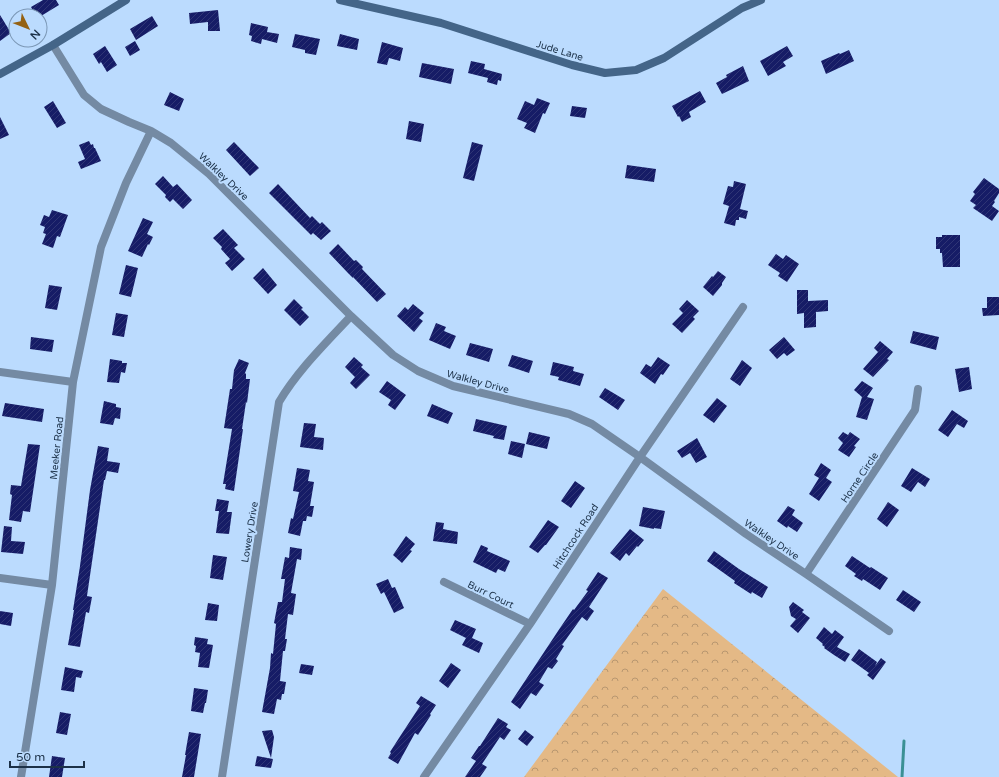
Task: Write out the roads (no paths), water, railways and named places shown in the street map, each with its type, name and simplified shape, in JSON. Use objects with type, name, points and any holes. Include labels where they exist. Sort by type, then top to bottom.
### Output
[{"type":"street","points":[[0,74],[53,45],[126,0]]},
{"type":"street","name":"Jude Lane","points":[[340,0],[441,23],[605,73],[636,70],[664,58],[742,8],[761,0]]},
{"type":"street","name":"Walkley Drive","points":[[53,45],[84,95],[101,110],[151,131],[172,143],[209,174],[351,316],[393,355],[418,371],[453,386],[569,414],[592,424],[746,534],[889,631]]},
{"type":"street","name":"Meeker Road","points":[[21,777],[52,585],[73,382],[101,247],[126,183],[151,131]]},
{"type":"street","name":"Hitchcock Road","points":[[424,777],[530,624],[640,457],[743,307]]},
{"type":"street","name":"Lowery Drive","points":[[222,777],[279,402],[288,387],[306,365],[351,316]]},
{"type":"street","points":[[0,372],[73,382]]},
{"type":"street","name":"Horne Circle","points":[[806,574],[915,410],[918,389]]},
{"type":"street","points":[[0,578],[52,585]]},
{"type":"street","name":"Burr Court","points":[[444,582],[530,624]]},
{"type":"waterway","points":[[902,777],[904,741]]}]
